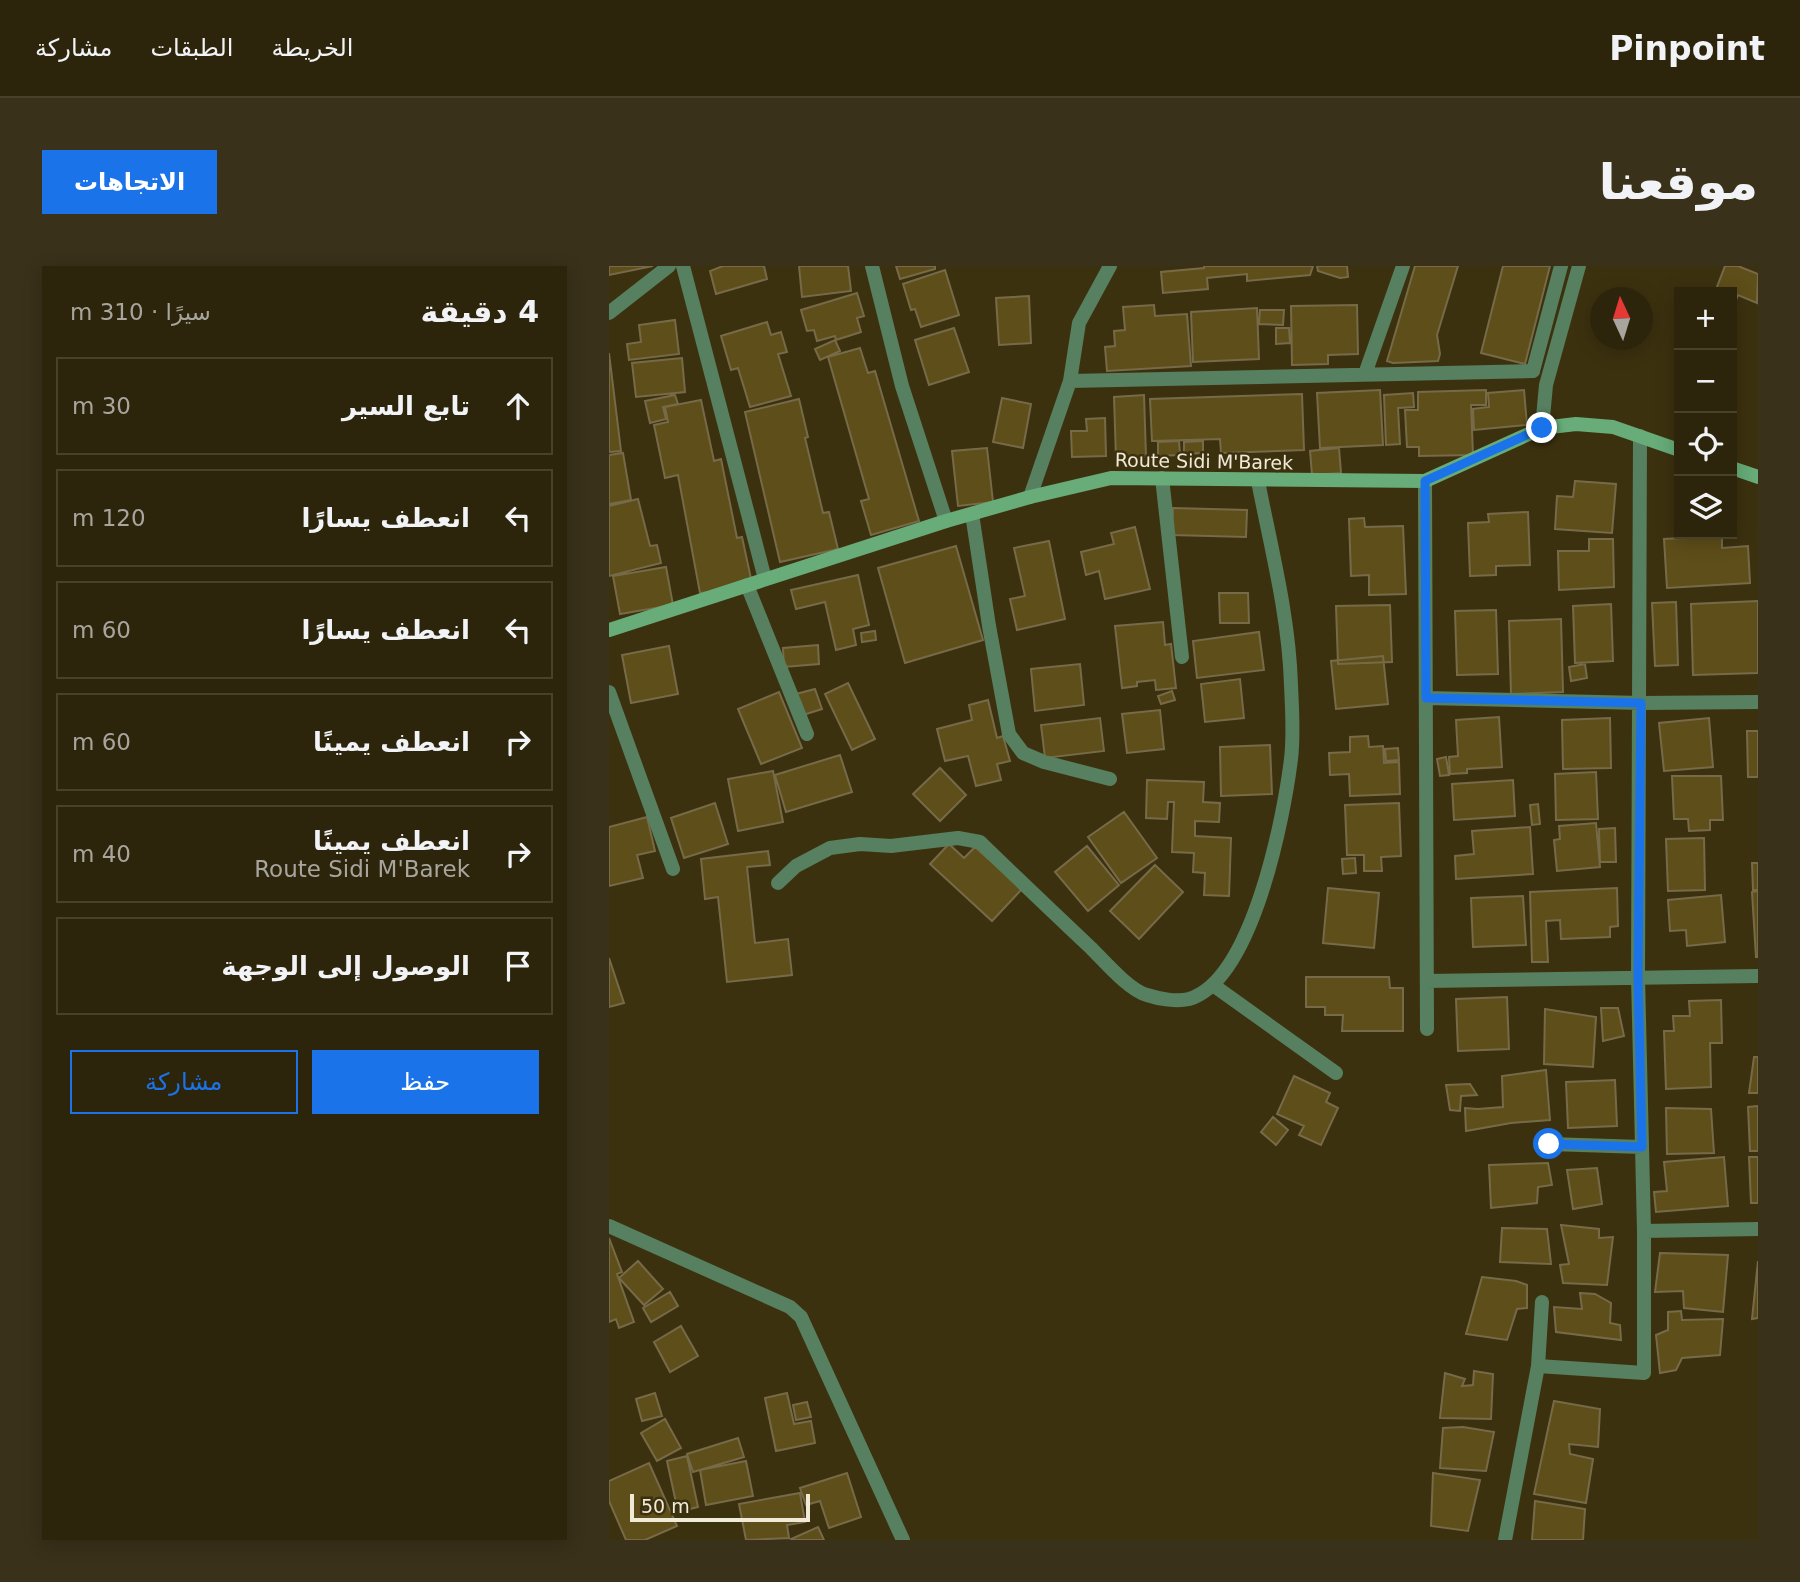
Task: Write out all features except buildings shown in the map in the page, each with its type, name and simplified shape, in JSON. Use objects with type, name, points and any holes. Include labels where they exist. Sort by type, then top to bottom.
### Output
[{"type":"street","points":[[609,313],[669,266]]},
{"type":"street","points":[[683,266],[765,579]]},
{"type":"street","points":[[872,266],[902,386],[946,521]]},
{"type":"street","points":[[1030,497],[1070,381],[1079,323],[1110,266]]},
{"type":"street","points":[[1365,374],[1403,266]]},
{"type":"street","points":[[1070,381],[1533,371],[1562,266]]},
{"type":"street","points":[[1542,428],[1546,385],[1579,266]]},
{"type":"street","name":"Route Sidi M'Barek","points":[[609,630],[946,521],[1111,478],[1425,481],[1542,428],[1576,424],[1613,427],[1674,448]]},
{"type":"street","points":[[1538,1366],[1644,1374],[1644,1231],[1638,977],[1640,436]]},
{"type":"street","points":[[1737,470],[1758,477]]},
{"type":"street","points":[[1161,478],[1182,657]]},
{"type":"street","points":[[778,883],[796,866],[830,848],[860,844],[891,846],[958,838],[980,842],[1116,973],[1144,995],[1163,999],[1189,999],[1213,985],[1238,950],[1257,908],[1280,829],[1292,756],[1291,682],[1285,617],[1258,481]]},
{"type":"street","points":[[1425,481],[1427,1029]]},
{"type":"street","points":[[972,514],[1009,734],[1023,753],[1044,762],[1110,779]]},
{"type":"street","points":[[747,585],[807,734]]},
{"type":"street","points":[[609,692],[673,869]]},
{"type":"street","points":[[1426,698],[1641,703],[1758,702]]},
{"type":"street","points":[[1427,981],[1758,976]]},
{"type":"street","points":[[1213,985],[1336,1073]]},
{"type":"street","points":[[1549,1144],[1642,1147]]},
{"type":"street","points":[[609,1226],[790,1307],[801,1317],[903,1540]]},
{"type":"street","points":[[1644,1231],[1758,1229]]},
{"type":"street","points":[[1505,1540],[1538,1366],[1542,1302]]},
{"type":"route","points":[[1542,428],[1425,481],[1426,698],[1641,703],[1638,977],[1642,1147],[1549,1144]]}]
